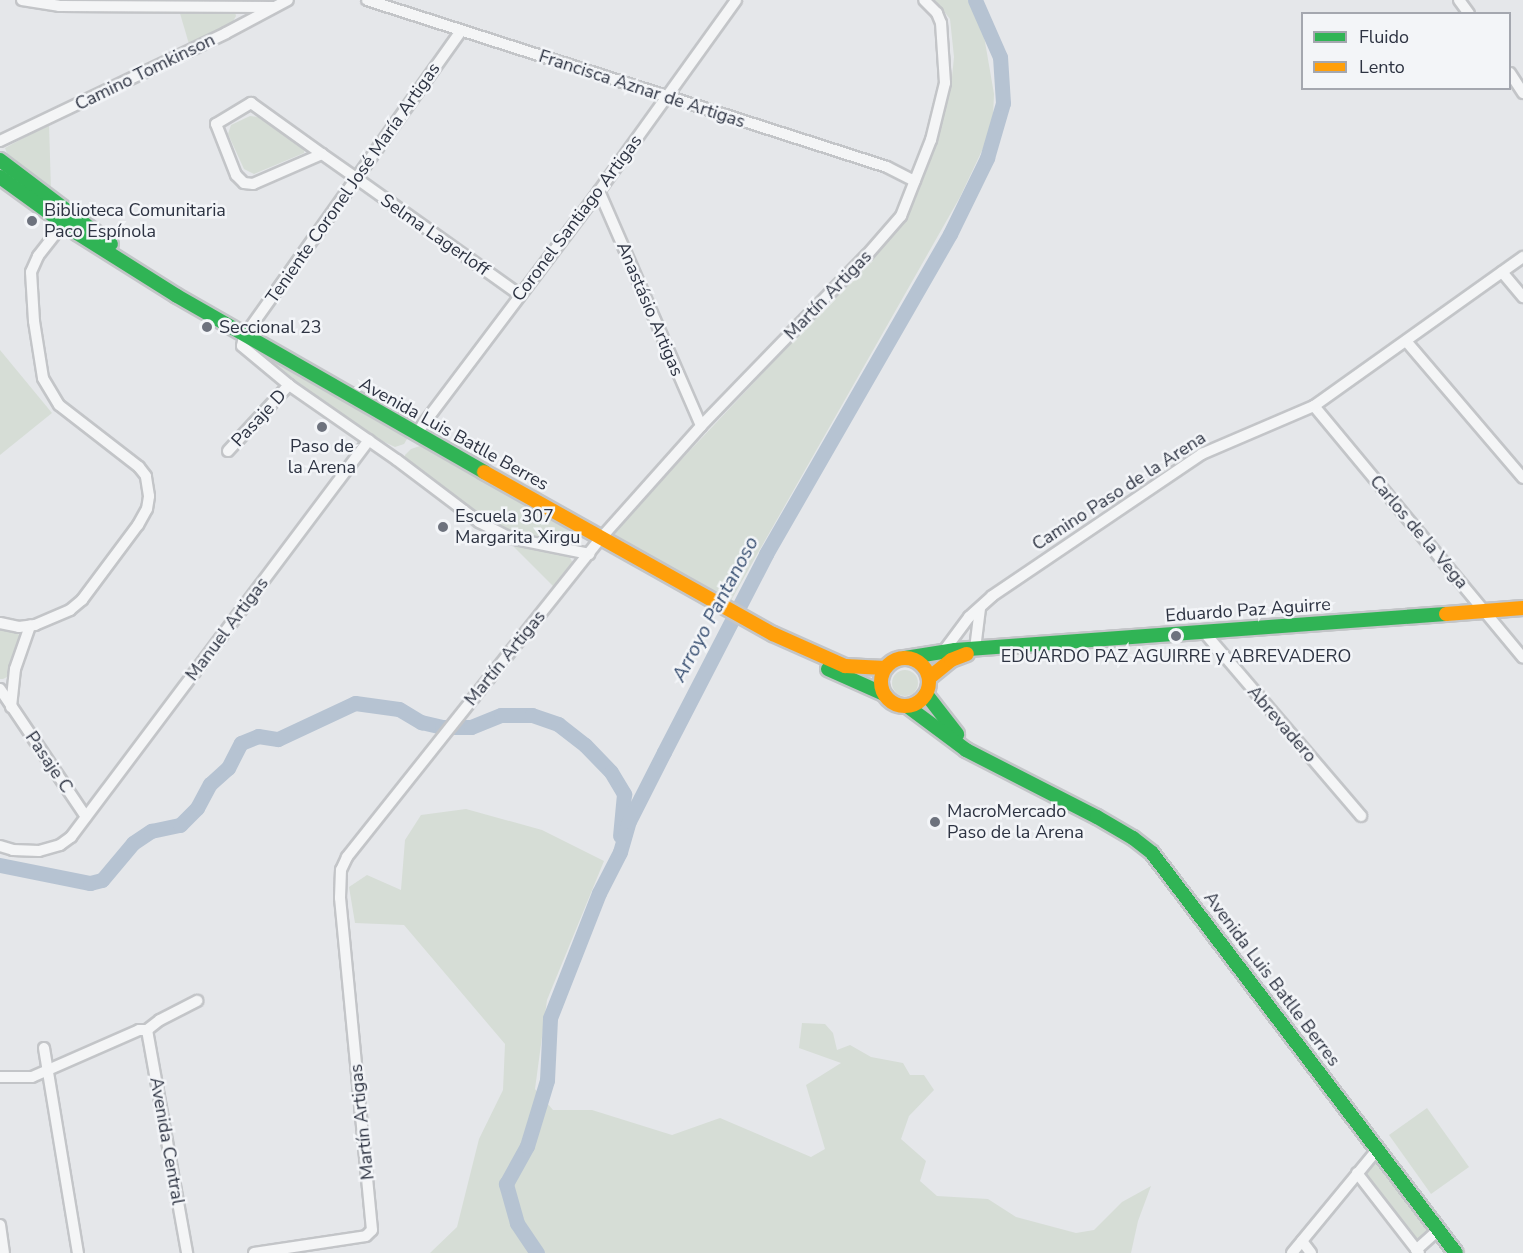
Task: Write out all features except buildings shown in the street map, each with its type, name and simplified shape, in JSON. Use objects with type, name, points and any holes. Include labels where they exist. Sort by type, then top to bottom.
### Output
[{"type":"main road","name":"Avenida Luis Batlle Berres","points":[[0,160],[39,189],[67,219]]},
{"type":"main road","name":"Avenida Luis Batlle Berres","points":[[0,177],[67,219],[190,304],[244,336],[767,631],[845,666],[885,668]]},
{"type":"main road","name":"Eduardo Paz Aguirre","points":[[975,649],[1523,608]]},
{"type":"main road","name":"Avenida Luis Batlle Berres","points":[[767,631],[786,645],[825,667],[884,694]]},
{"type":"main road","points":[[949,655],[929,678],[926,694],[914,704],[907,706],[894,703],[884,694],[881,681],[885,668],[891,663],[905,658],[949,655],[975,649]]},
{"type":"main road","points":[[905,658],[923,666],[929,678]]},
{"type":"main road","name":"Avenida Luis Batlle Berres","points":[[926,694],[949,727],[1010,767],[1016,774]]},
{"type":"main road","name":"Avenida Luis Batlle Berres","points":[[907,706],[966,750],[1007,772],[1016,774],[1133,838],[1152,853],[1169,872],[1455,1253]]},
{"type":"street","points":[[21,0],[59,6],[130,3],[275,7]]},
{"type":"street","name":"Camino Tomkinson","points":[[0,141],[287,0]]},
{"type":"street","name":"Francisca Aznar de Artigas","points":[[367,0],[887,167],[915,181]]},
{"type":"street","name":"Coronel Santiago Artigas","points":[[416,434],[599,191],[736,0]]},
{"type":"street","name":"Martín Artigas","points":[[254,1253],[366,1236],[372,1230],[340,879],[341,870],[354,845],[602,538],[701,426],[884,237],[901,216],[931,140],[945,83],[941,23],[937,14],[924,0]]},
{"type":"street","name":"Teniente Coronel José María Artigas","points":[[244,336],[461,31]]},
{"type":"street","points":[[1511,76],[1523,93]]},
{"type":"street","name":"Selma Lagerloff","points":[[322,153],[253,184],[244,183],[236,175],[216,124],[251,103],[322,153],[520,295]]},
{"type":"street","points":[[0,167],[39,189]]},
{"type":"street","name":"Anastásio Artigas","points":[[599,191],[701,426]]},
{"type":"street","points":[[0,624],[30,626],[58,616],[82,600],[138,525],[147,509],[149,496],[146,476],[139,467],[59,405],[43,378],[34,321],[31,272],[39,256],[67,219]]},
{"type":"street","name":"Camino Paso de la Arena","points":[[949,655],[969,617],[992,596],[1202,454],[1314,406],[1523,257]]},
{"type":"street","points":[[1502,272],[1523,297]]},
{"type":"street","points":[[244,336],[242,346],[247,352],[494,531],[531,544],[589,554]]},
{"type":"street","points":[[1406,341],[1523,478]]},
{"type":"street","name":"Pasaje D","points":[[228,451],[290,385]]},
{"type":"street","name":"Carlos de la Vega","points":[[1314,406],[1523,658]]},
{"type":"street","name":"Manuel Artigas","points":[[0,846],[13,850],[49,849],[71,837],[369,440]]},
{"type":"street","points":[[975,649],[980,608]]},
{"type":"street","points":[[11,707],[15,669],[30,626]]},
{"type":"street","name":"Abrevadero","points":[[1204,632],[1361,816]]},
{"type":"street","name":"Pasaje C","points":[[0,689],[86,817]]},
{"type":"street","points":[[0,1077],[32,1077],[47,1072],[139,1030],[147,1030],[197,1001]]},
{"type":"street","name":"Avenida Central","points":[[147,1030],[187,1253]]},
{"type":"street","points":[[44,1048],[78,1253]]},
{"type":"street","points":[[1292,1253],[1377,1150]]},
{"type":"street","points":[[1357,1173],[1417,1251],[1438,1230]]},
{"type":"street","points":[[0,1225],[4,1253]]},
{"type":"street","points":[[1302,1241],[1311,1253]]},
{"type":"shaded area","points":[[935,0],[968,0],[984,36],[994,94],[993,118],[986,142],[960,197],[729,604],[616,536],[613,532],[897,231],[911,207],[951,87],[954,57],[950,19]]},
{"type":"shaded area","points":[[179,10],[235,12],[236,16],[226,27],[189,44]]},
{"type":"shaded area","points":[[250,116],[258,117],[305,148],[304,153],[254,174],[244,169],[228,134],[231,125]]},
{"type":"shaded area","points":[[49,124],[51,190],[8,156],[5,148]]},
{"type":"shaded area","points":[[248,346],[406,434],[407,439],[404,444],[395,447],[382,441],[266,362]]},
{"type":"shaded area","points":[[0,350],[52,413],[0,455]]},
{"type":"shaded area","points":[[420,446],[509,494],[579,537],[582,543],[580,547],[576,549],[512,536],[493,526],[405,459],[405,455],[411,449]]},
{"type":"shaded area","points":[[517,542],[569,556],[574,565],[558,586],[554,587],[514,547]]},
{"type":"shaded area","points":[[0,627],[20,635],[7,677],[3,679],[0,679]]},
{"type":"shaded area","points":[[905,670],[914,674],[918,683],[914,692],[905,696],[896,692],[892,683],[896,674]]},
{"type":"shaded area","points":[[466,809],[542,830],[604,861],[547,1000],[535,1089],[553,1110],[592,1110],[672,1135],[720,1118],[811,1157],[825,1149],[806,1085],[841,1063],[799,1048],[802,1023],[825,1024],[833,1033],[837,1050],[850,1045],[871,1057],[903,1063],[910,1075],[924,1075],[934,1090],[909,1116],[901,1139],[926,1161],[920,1181],[937,1196],[988,1199],[1016,1217],[1076,1233],[1094,1230],[1122,1202],[1151,1186],[1138,1221],[1131,1253],[430,1253],[457,1227],[479,1139],[503,1090],[505,1044],[404,925],[355,923],[349,887],[367,875],[401,890],[405,840],[421,815]]},
{"type":"shaded area","points":[[1427,1108],[1469,1167],[1431,1194],[1389,1135]]},
{"type":"shaded area","points":[[1374,1160],[1404,1193],[1429,1230],[1421,1240],[1414,1241],[1363,1175]]},
{"type":"waterway","name":"Arroyo Pantanoso","points":[[537,1253],[517,1223],[506,1184],[527,1146],[547,1080],[550,1018],[599,893],[620,852],[629,821],[664,752],[766,554],[950,234],[987,158],[1003,103],[1000,57],[975,0]]},
{"type":"waterway","points":[[0,865],[90,883],[102,880],[133,843],[151,831],[180,825],[197,808],[210,784],[228,768],[241,743],[258,736],[278,739],[355,703],[399,709],[421,722],[442,727],[471,727],[501,715],[532,715],[558,724],[585,745],[611,772],[624,794],[620,836]]},
{"type":"traffic: fast","points":[[0,160],[111,244]]},
{"type":"traffic: fast","points":[[0,177],[77,233],[177,296],[484,472]]},
{"type":"traffic: fast","points":[[905,658],[955,650],[1446,614]]},
{"type":"traffic: fast","points":[[828,669],[884,694]]},
{"type":"traffic: fast","points":[[926,694],[957,734]]},
{"type":"traffic: fast","points":[[907,706],[966,750],[1097,817],[1133,838],[1152,853],[1456,1253]]},
{"type":"traffic: slow","points":[[484,472],[773,634],[845,666],[885,668]]},
{"type":"traffic: slow","points":[[1446,614],[1523,608]]},
{"type":"traffic: slow","points":[[929,678],[951,660],[967,654]]},
{"type":"traffic: slow","points":[[905,658],[922,665],[929,682],[922,699],[905,706],[888,699],[881,682],[888,665],[905,658]]},
{"type":"place","name":"Biblioteca Comunitaria Paco Espínola","points":[[32,221]]},
{"type":"place","name":"Seccional 23","points":[[207,327]]},
{"type":"place","name":"Paso de la Arena","points":[[322,427]]},
{"type":"place","name":"Escuela 307 Margarita Xirgu","points":[[443,527]]},
{"type":"place","name":"EDUARDO PAZ AGUIRRE y ABREVADERO","points":[[1176,636]]},
{"type":"place","name":"MacroMercado Paso de la Arena","points":[[935,822]]}]
